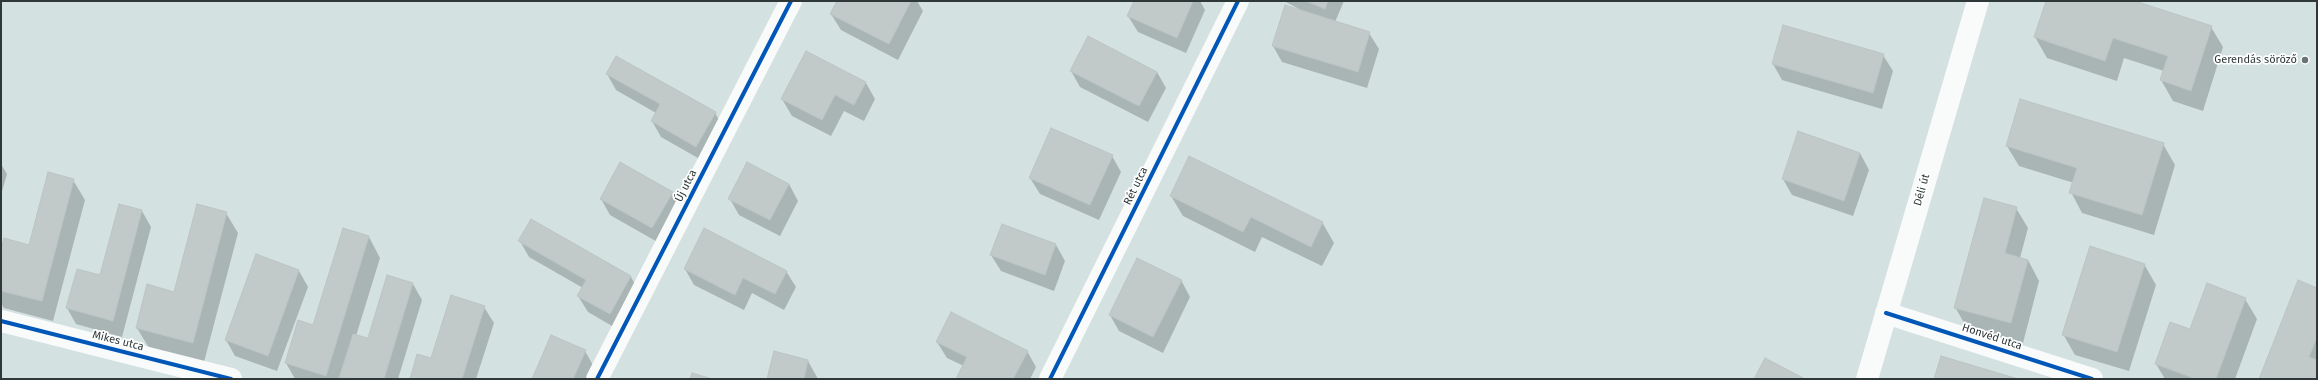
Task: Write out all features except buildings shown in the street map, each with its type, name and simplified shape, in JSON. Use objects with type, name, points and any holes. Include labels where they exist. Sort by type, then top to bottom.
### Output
[{"type":"street","name":"Új utca","points":[[597,379],[791,1]]},
{"type":"street","name":"Rét utca","points":[[1050,379],[1238,1]]},
{"type":"street","name":"Déli út","points":[[1867,379],[1978,1]]},
{"type":"street","name":"Honvéd utca","points":[[1886,313],[2092,379]]},
{"type":"street","name":"Mikes utca","points":[[1,321],[231,379]]},
{"type":"cycle path","points":[[597,379],[791,1]]},
{"type":"cycle path","points":[[1050,379],[1238,1]]},
{"type":"cycle path","points":[[1886,313],[2092,379]]},
{"type":"cycle path","points":[[1,321],[231,379]]},
{"type":"place","name":"Gerendás söröző","points":[[2305,60]]}]
